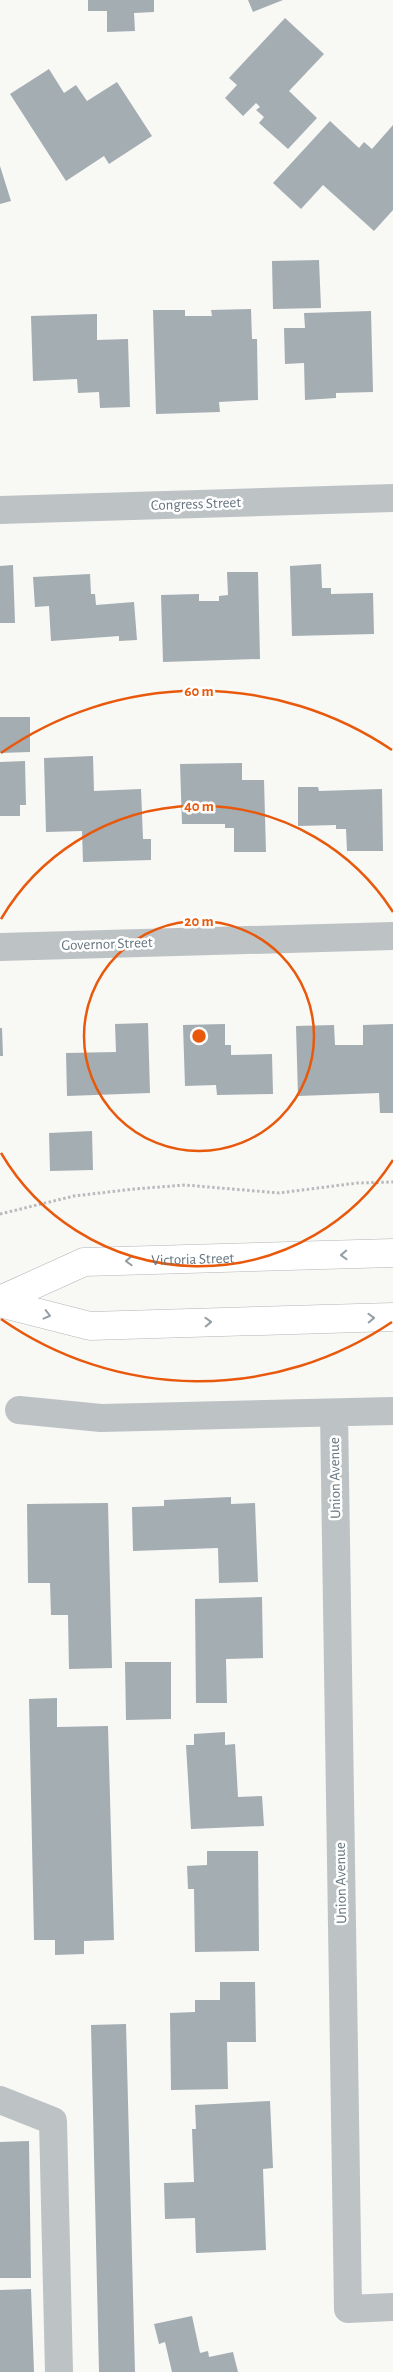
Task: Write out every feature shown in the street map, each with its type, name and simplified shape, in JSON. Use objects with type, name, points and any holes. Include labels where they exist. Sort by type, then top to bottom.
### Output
[{"type":"main road","name":"Victoria Street","points":[[0,1301],[84,1262],[393,1253]]},
{"type":"main road","name":"Victoria Street","points":[[0,1301],[90,1326],[393,1317]]},
{"type":"street","name":"Congress Street","points":[[0,510],[393,498]]},
{"type":"street","name":"Governor Street","points":[[0,947],[393,936]]},
{"type":"street","points":[[18,1410],[101,1418],[393,1411]]},
{"type":"street","name":"Union Avenue","points":[[334,1413],[348,2308],[393,2307]]},
{"type":"street","points":[[0,2100],[53,2121],[58,2372]]},
{"type":"path","points":[[0,1214],[74,1196],[134,1188],[185,1185],[279,1193],[357,1183],[393,1182]]},
{"type":"building","points":[[88,0],[154,0],[154,12],[134,13],[135,31],[107,32],[107,11],[88,11]]},
{"type":"building","points":[[248,0],[283,0],[253,12]]},
{"type":"building","points":[[285,18],[324,54],[289,91],[317,118],[288,149],[259,123],[264,117],[256,110],[260,107],[256,103],[243,116],[225,98],[237,85],[229,78]]},
{"type":"building","points":[[49,69],[64,93],[76,85],[87,101],[117,82],[152,136],[109,164],[104,156],[66,181],[10,94]]},
{"type":"building","points":[[330,121],[359,148],[364,142],[372,149],[393,125],[393,210],[374,231],[323,185],[301,209],[273,183]]},
{"type":"building","points":[[0,166],[11,201],[0,204]]},
{"type":"building","points":[[319,260],[321,308],[273,309],[272,261]]},
{"type":"building","points":[[251,309],[252,339],[257,339],[258,400],[219,402],[220,412],[156,414],[153,310],[185,310],[185,316],[212,316],[211,310]]},
{"type":"building","points":[[371,311],[373,392],[336,393],[336,398],[305,400],[304,363],[285,364],[284,328],[305,328],[304,313]]},
{"type":"building","points":[[97,314],[97,340],[128,339],[130,407],[100,408],[99,392],[78,393],[77,379],[33,381],[31,316]]},
{"type":"building","points":[[321,564],[322,588],[331,588],[331,594],[373,593],[374,634],[292,636],[290,566]]},
{"type":"building","points":[[13,565],[15,623],[0,623],[0,566]]},
{"type":"building","points":[[227,572],[258,572],[260,659],[163,662],[161,595],[199,594],[199,601],[219,601],[219,596],[228,595]]},
{"type":"building","points":[[90,574],[91,594],[95,594],[96,605],[134,602],[137,640],[119,641],[119,636],[51,641],[49,606],[35,607],[33,577]]},
{"type":"building","points":[[0,717],[30,717],[30,752],[0,753]]},
{"type":"building","points":[[93,756],[94,791],[141,789],[143,839],[151,839],[151,860],[83,862],[82,831],[46,832],[44,758]]},
{"type":"building","points":[[25,761],[26,805],[20,805],[20,816],[0,816],[0,762]]},
{"type":"building","points":[[242,763],[242,780],[264,780],[266,852],[234,852],[234,828],[225,828],[225,824],[182,824],[180,764]]},
{"type":"building","points":[[298,787],[318,787],[319,791],[382,789],[383,851],[347,851],[346,829],[336,829],[336,825],[298,826]]},
{"type":"building","points":[[148,1023],[150,1093],[67,1096],[66,1053],[116,1052],[115,1024]]},
{"type":"building","points":[[225,1024],[225,1045],[231,1045],[231,1055],[272,1054],[273,1094],[217,1095],[216,1085],[185,1086],[183,1025]]},
{"type":"building","points":[[393,1024],[393,1113],[380,1113],[379,1093],[298,1096],[296,1026],[334,1025],[335,1045],[363,1045],[363,1025]]},
{"type":"building","points":[[0,1028],[2,1028],[3,1056],[0,1056]]},
{"type":"building","points":[[92,1131],[93,1170],[50,1171],[49,1133]]},
{"type":"building","points":[[231,1497],[231,1504],[255,1503],[258,1582],[219,1583],[218,1548],[133,1551],[132,1507],[164,1506],[164,1500]]},
{"type":"building","points":[[108,1503],[112,1668],[69,1669],[68,1615],[51,1615],[50,1583],[28,1583],[27,1504]]},
{"type":"building","points":[[262,1597],[263,1658],[226,1659],[227,1703],[196,1703],[195,1599]]},
{"type":"building","points":[[125,1662],[171,1662],[171,1719],[126,1720]]},
{"type":"building","points":[[57,1698],[57,1727],[108,1726],[114,1940],[84,1941],[84,1954],[55,1955],[55,1940],[34,1940],[29,1699]]},
{"type":"building","points":[[225,1732],[225,1745],[235,1744],[238,1797],[262,1796],[264,1826],[191,1829],[186,1745],[194,1745],[194,1734]]},
{"type":"building","points":[[207,1851],[258,1851],[259,1951],[195,1952],[194,1889],[188,1889],[187,1866],[207,1865]]},
{"type":"building","points":[[220,1982],[255,1982],[256,2042],[227,2042],[228,2089],[171,2090],[170,2013],[195,2012],[195,2000],[220,2000]]},
{"type":"building","points":[[126,2024],[135,2372],[99,2372],[91,2025]]},
{"type":"building","points":[[270,2101],[273,2168],[263,2169],[266,2250],[196,2253],[195,2218],[165,2219],[164,2183],[194,2182],[192,2129],[196,2129],[195,2105]]},
{"type":"building","points":[[29,2141],[31,2278],[0,2278],[0,2142]]},
{"type":"building","points":[[31,2289],[34,2372],[0,2372],[0,2290]]},
{"type":"building","points":[[192,2316],[200,2353],[208,2351],[209,2357],[233,2352],[238,2372],[172,2372],[165,2342],[159,2344],[154,2324]]}]
